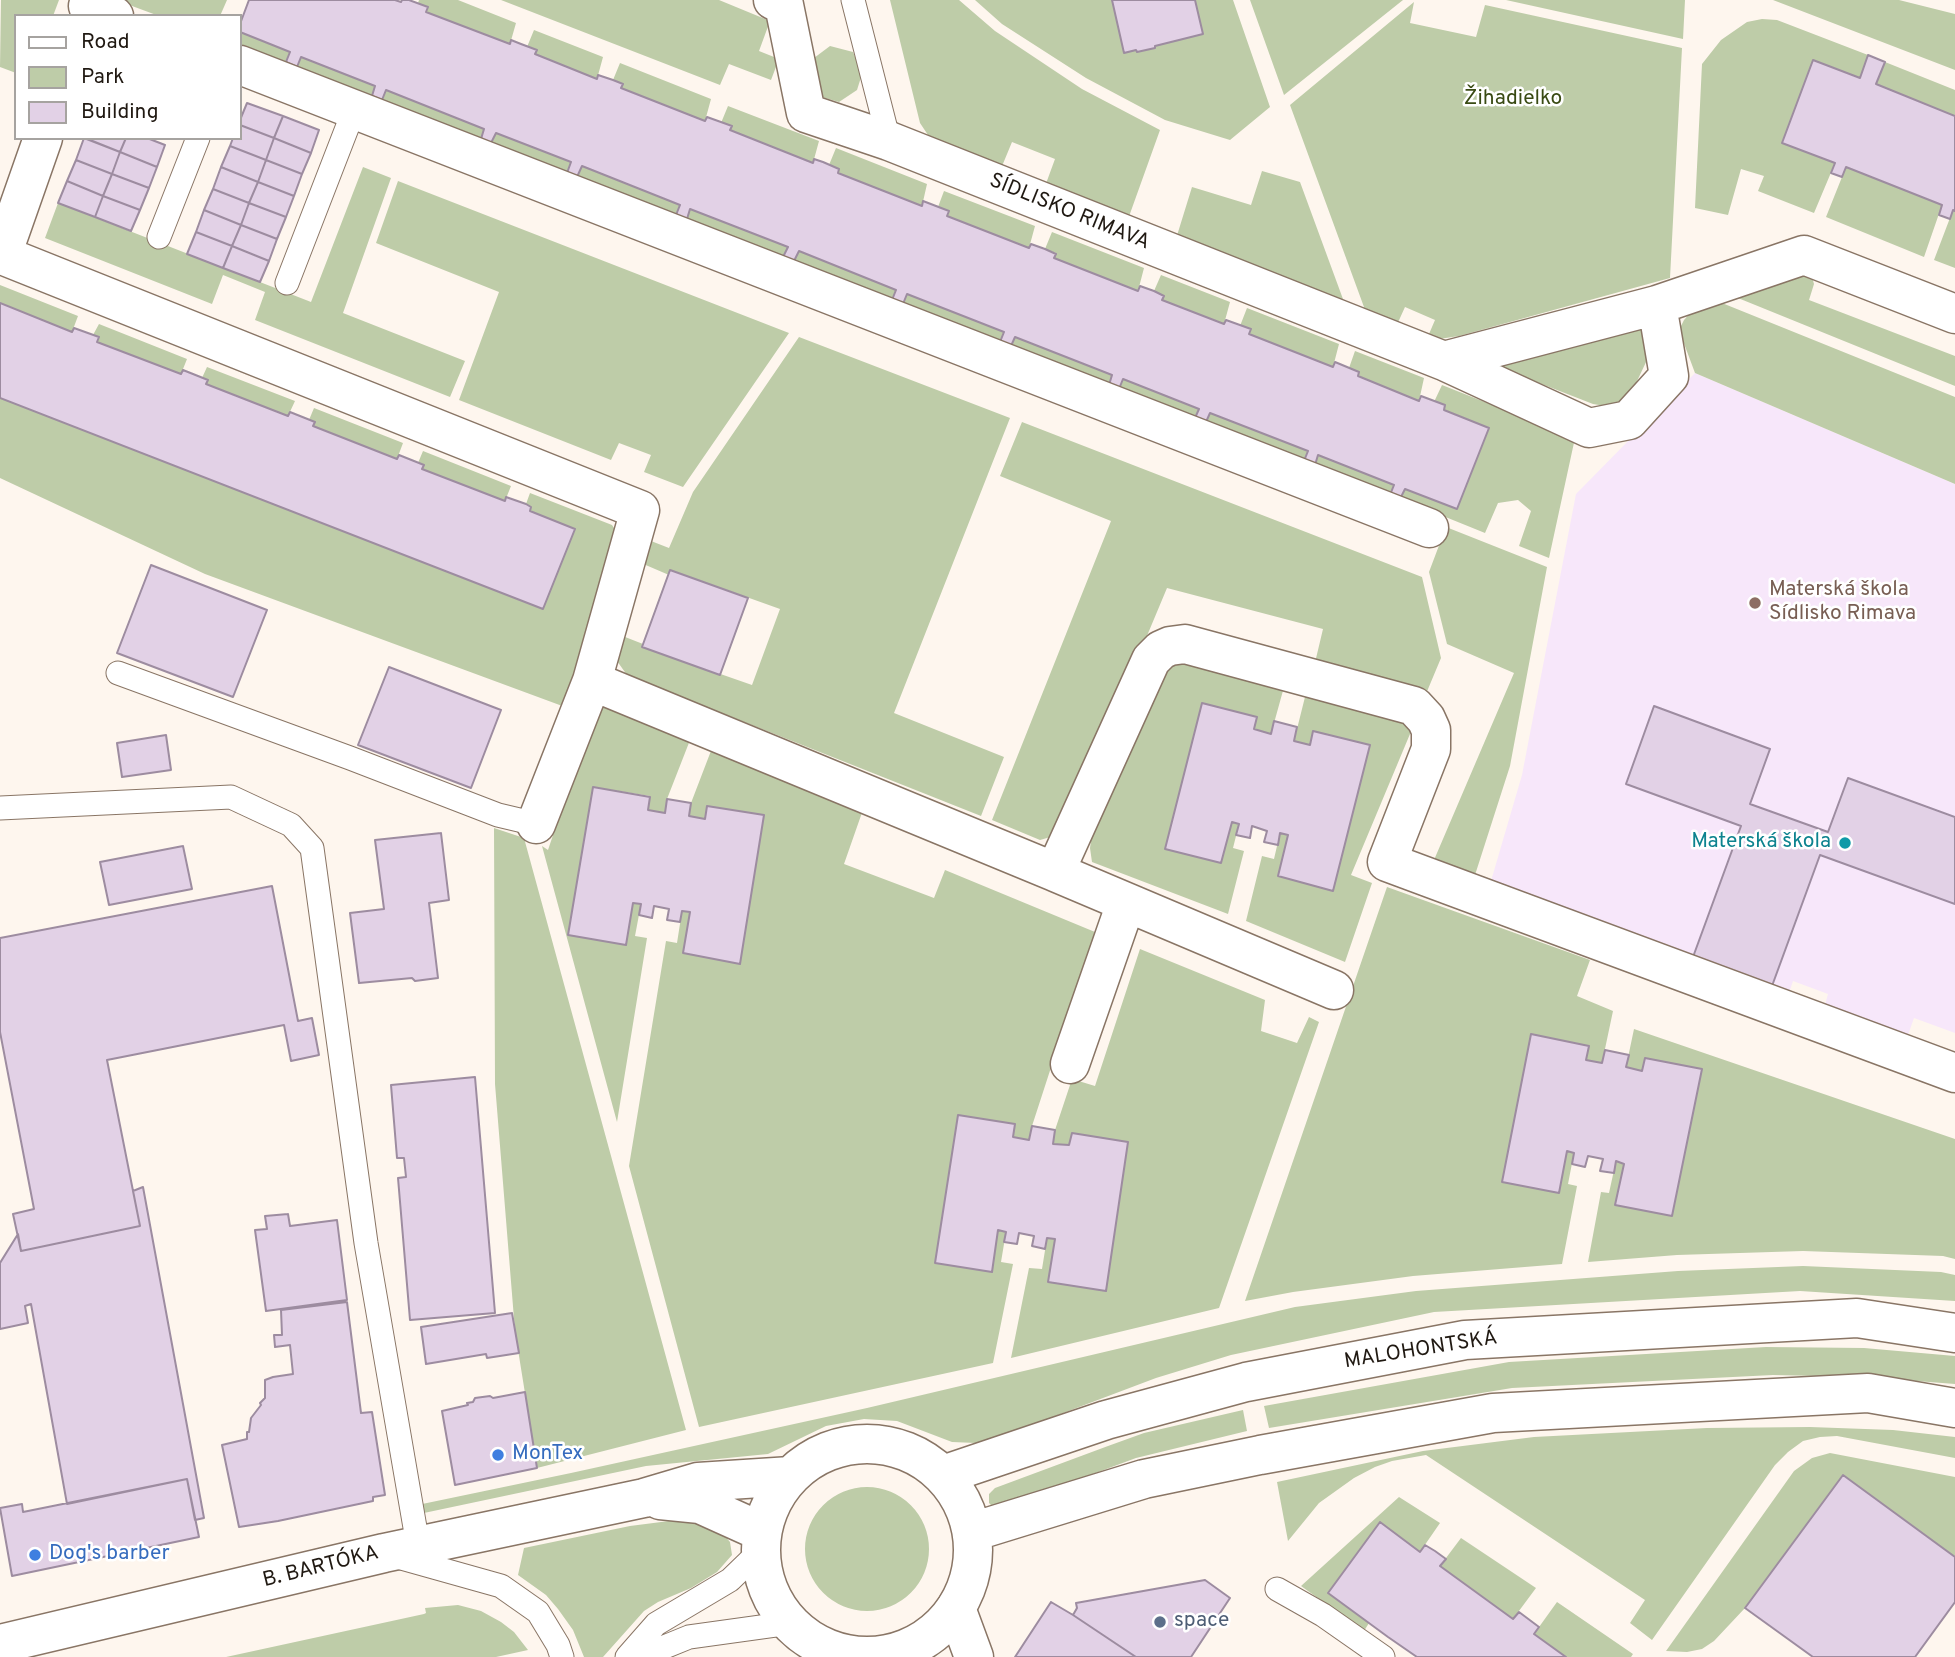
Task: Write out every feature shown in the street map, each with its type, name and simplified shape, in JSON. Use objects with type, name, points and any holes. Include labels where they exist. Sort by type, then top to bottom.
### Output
[{"type":"street","name":"SÍDLISKO RIMAVA","points":[[773,0],[784,5],[806,113],[889,141],[1444,362],[1589,428],[1629,420],[1669,376],[1657,305]]},
{"type":"street","points":[[242,66],[1429,528]]},
{"type":"street","points":[[42,140],[2,255],[640,510],[592,681],[536,824]]},
{"type":"street","points":[[1444,362],[1657,305],[1804,255],[1955,314]]},
{"type":"street","points":[[1055,872],[1151,660],[1160,650],[1185,644],[1414,706],[1426,719],[1431,730],[1432,749],[1387,862],[1955,1073]]},
{"type":"street","points":[[592,681],[1334,990]]},
{"type":"street","points":[[1070,1065],[1126,903]]},
{"type":"street","name":"MALOHONTSKÁ","points":[[943,1475],[1106,1420],[1246,1382],[1465,1340],[1857,1318],[1955,1334]]},
{"type":"street","points":[[972,1532],[1144,1479],[1493,1413],[1868,1393],[1955,1408]]},
{"type":"street","points":[[850,1445],[884,1445],[916,1455],[943,1475],[962,1502],[972,1532],[972,1572],[956,1608],[928,1638],[893,1656],[854,1656],[819,1646],[790,1623],[768,1590],[761,1542],[772,1502],[791,1476],[818,1456],[850,1445]]},
{"type":"street","name":"B. BARTÓKA","points":[[1,1641],[401,1549],[644,1498],[698,1482],[791,1476]]},
{"type":"street","name":"B. BARTÓKA","points":[[644,1498],[700,1504],[761,1542]]},
{"type":"street","points":[[956,1608],[974,1657]]},
{"type":"lane","points":[[853,0],[889,141]]},
{"type":"lane","points":[[287,283],[354,110]]},
{"type":"lane","points":[[159,237],[197,140]]},
{"type":"lane","points":[[118,673],[498,815],[536,824]]},
{"type":"lane","points":[[0,807],[231,797],[291,825],[312,848],[366,1243],[401,1549],[501,1586],[538,1612],[558,1645],[562,1657]]},
{"type":"lane","points":[[627,1657],[656,1624],[730,1580],[761,1542]]},
{"type":"lane","points":[[1277,1589],[1323,1615],[1383,1657]]},
{"type":"lane","points":[[640,1657],[689,1637],[790,1623]]},
{"type":"shaded area","name":"Materská škola Sídlisko Rimava","points":[[1695,373],[1955,484],[1955,1033],[1914,1018],[1908,1035],[1825,1005],[1828,994],[1793,981],[1789,993],[1491,881],[1522,775],[1576,494]]},
{"type":"green space","points":[[1,0],[59,0],[54,14],[14,14],[14,72],[0,67]]},
{"type":"green space","points":[[121,0],[227,0],[221,14],[154,14]]},
{"type":"green space","points":[[419,0],[458,0],[516,23],[510,44],[426,12],[427,7],[418,3]]},
{"type":"green space","points":[[501,0],[719,0],[770,21],[759,51],[779,59],[771,80],[729,64],[720,85]]},
{"type":"green space","points":[[890,0],[959,0],[995,31],[1082,89],[1160,130],[1127,222],[1044,189],[1055,159],[1012,142],[1000,171],[930,138],[920,123]]},
{"type":"green space","points":[[975,0],[1112,0],[1125,53],[1155,48],[1203,34],[1195,0],[1233,0],[1270,107],[1230,140],[1165,120],[1086,78],[1002,24]]},
{"type":"green space","points":[[1250,0],[1403,0],[1284,95]]},
{"type":"green space","points":[[1506,0],[1685,0],[1683,39]]},
{"type":"green space","points":[[1773,0],[1899,0],[1955,14],[1955,70]]},
{"type":"green space","name":"Žihadielko","points":[[1414,2],[1410,23],[1476,37],[1485,5],[1682,48],[1670,278],[1459,336],[1426,341],[1435,320],[1405,307],[1395,329],[1368,318],[1290,105]]},
{"type":"green space","points":[[1777,20],[1868,55],[1860,78],[1813,60],[1782,143],[1835,163],[1814,213],[1758,191],[1764,176],[1741,169],[1728,215],[1695,208],[1702,64],[1721,40],[1747,22]]},
{"type":"green space","points":[[534,30],[603,57],[597,79],[535,54],[527,47]]},
{"type":"green space","points":[[242,33],[290,52],[286,62],[242,47]]},
{"type":"green space","points":[[830,46],[853,52],[862,74],[857,90],[839,102],[815,95],[810,61]]},
{"type":"green space","points":[[301,57],[375,86],[372,96],[297,67]]},
{"type":"green space","points":[[1885,62],[1955,90],[1955,116],[1876,84]]},
{"type":"green space","points":[[620,63],[711,99],[705,121],[621,88],[623,84],[613,80]]},
{"type":"green space","points":[[386,90],[484,129],[481,139],[382,100]]},
{"type":"green space","points":[[728,106],[819,141],[813,163],[730,130],[721,123]]},
{"type":"green space","points":[[496,133],[571,162],[567,173],[492,143]]},
{"type":"green space","points":[[836,148],[927,184],[922,206],[838,173],[839,169],[829,165]]},
{"type":"green space","points":[[582,166],[680,205],[676,215],[577,177]]},
{"type":"green space","points":[[363,167],[391,178],[343,313],[465,361],[450,397],[255,320],[265,292],[223,275],[212,304],[45,238],[58,203],[311,302]]},
{"type":"green space","points":[[1846,167],[1942,205],[1924,257],[1826,217]]},
{"type":"green space","points":[[1262,171],[1300,182],[1347,310],[1175,242],[1192,187],[1251,205]]},
{"type":"green space","points":[[398,181],[789,333],[683,487],[644,472],[651,455],[619,443],[611,460],[459,400],[499,292],[376,243]]},
{"type":"green space","points":[[944,191],[1035,226],[1029,248],[947,216],[938,207]]},
{"type":"green space","points":[[690,209],[788,247],[783,257],[687,219]]},
{"type":"green space","points":[[1953,210],[1955,211],[1955,268],[1934,260]]},
{"type":"green space","points":[[1052,232],[1144,268],[1138,291],[1054,258],[1056,253],[1045,249]]},
{"type":"green space","points":[[799,251],[896,290],[892,300],[794,261]]},
{"type":"green space","points":[[1798,273],[1812,277],[1814,284],[1809,300],[1955,356],[1955,386],[1733,296]]},
{"type":"green space","points":[[1161,275],[1230,302],[1224,324],[1162,300],[1164,296],[1154,291]]},
{"type":"green space","points":[[0,285],[78,316],[72,332],[0,303]]},
{"type":"green space","points":[[907,294],[1004,332],[1000,342],[903,304]]},
{"type":"green space","points":[[1717,301],[1955,397],[1955,484],[1695,373],[1679,330],[1691,312]]},
{"type":"green space","points":[[1247,308],[1339,344],[1333,367],[1249,334],[1250,329],[1240,326]]},
{"type":"green space","points":[[99,324],[187,359],[181,374],[97,342],[99,337],[93,335]]},
{"type":"green space","points":[[1633,327],[1642,329],[1650,347],[1647,360],[1630,396],[1611,407],[1593,404],[1498,367]]},
{"type":"green space","points":[[799,337],[1010,418],[894,713],[1004,757],[981,816],[636,679],[627,675],[617,661],[620,635],[643,644],[643,647],[752,685],[780,609],[671,570],[669,575],[641,563],[651,541],[669,548],[693,492]]},
{"type":"green space","points":[[1015,337],[1112,375],[1109,385],[1011,346]]},
{"type":"green space","points":[[1355,351],[1424,378],[1419,401],[1358,376],[1359,372],[1349,368]]},
{"type":"green space","points":[[207,367],[295,401],[288,416],[206,384],[207,380],[202,378]]},
{"type":"green space","points":[[1123,379],[1199,409],[1195,418],[1119,389]]},
{"type":"green space","points":[[1442,385],[1575,438],[1549,558],[1519,546],[1531,511],[1518,500],[1498,503],[1485,533],[1401,499],[1405,489],[1457,509],[1489,429],[1444,410],[1445,405],[1434,402]]},
{"type":"green space","points":[[0,398],[543,609],[575,529],[530,511],[531,507],[526,504],[530,493],[612,525],[618,534],[565,707],[205,574],[0,478]]},
{"type":"green space","points":[[314,408],[403,443],[397,459],[313,426],[315,422],[309,420]]},
{"type":"green space","points":[[1210,413],[1308,451],[1304,461],[1206,422]]},
{"type":"green space","points":[[1022,422],[1422,577],[1441,658],[1423,701],[1313,671],[1323,629],[1167,588],[1067,827],[1054,836],[1040,840],[992,820],[1111,521],[1000,476]]},
{"type":"green space","points":[[423,451],[511,486],[505,501],[422,469],[424,465],[418,463]]},
{"type":"green space","points":[[1318,455],[1394,485],[1390,495],[1315,465]]},
{"type":"green space","points":[[1446,527],[1547,567],[1510,766],[1475,875],[1434,860],[1514,673],[1447,644],[1429,572]]},
{"type":"green space","points":[[1179,659],[1284,687],[1271,734],[1254,729],[1257,717],[1202,704],[1165,848],[1232,822],[1239,824],[1233,848],[1244,851],[1228,914],[1092,862],[1090,848],[1093,828],[1157,670]]},
{"type":"green space","points":[[1306,693],[1415,722],[1351,875],[1372,883],[1345,962],[1246,921],[1262,856],[1274,859],[1280,833],[1288,835],[1278,876],[1333,890],[1370,746],[1313,731],[1310,745],[1294,741]]},
{"type":"green space","points":[[602,703],[692,735],[667,799],[665,813],[648,810],[650,796],[593,787],[568,935],[633,903],[641,904],[635,936],[647,938],[617,1122],[542,846],[548,850],[595,710]]},
{"type":"green space","points":[[714,743],[865,804],[844,864],[934,898],[945,870],[1095,932],[1029,1140],[1013,1137],[1014,1124],[958,1115],[935,1263],[992,1272],[998,1230],[1006,1232],[1001,1262],[1013,1264],[993,1363],[699,1427],[629,1166],[666,941],[677,943],[682,911],[690,912],[683,953],[739,963],[764,815],[708,806],[705,819],[689,816],[691,803]]},
{"type":"green space","points":[[494,828],[524,838],[686,1430],[537,1468],[515,1331],[495,1084]]},
{"type":"green space","points":[[1387,887],[1590,960],[1577,996],[1613,1011],[1602,1063],[1586,1060],[1589,1046],[1531,1034],[1502,1181],[1559,1193],[1567,1151],[1574,1153],[1568,1184],[1577,1186],[1562,1264],[1413,1276],[1245,1301]]},
{"type":"green space","points":[[1140,949],[1265,1000],[1261,1031],[1297,1043],[1309,1017],[1319,1022],[1219,1308],[1011,1358],[1029,1268],[1042,1269],[1047,1238],[1055,1239],[1048,1282],[1106,1290],[1128,1142],[1072,1133],[1069,1145],[1053,1144],[1072,1079],[1095,1086]]},
{"type":"green space","points":[[1634,1029],[1955,1139],[1955,1259],[1943,1256],[1803,1251],[1677,1255],[1588,1262],[1601,1192],[1609,1193],[1616,1161],[1624,1164],[1615,1205],[1672,1216],[1702,1070],[1646,1058],[1642,1071],[1626,1067]]},
{"type":"green space","points":[[1803,1266],[1941,1272],[1955,1275],[1955,1301],[1800,1291],[1434,1312],[1231,1355],[1156,1378],[997,1438],[976,1443],[952,1442],[897,1421],[864,1419],[826,1426],[768,1454],[646,1466],[405,1517],[403,1508],[867,1408],[1295,1307],[1416,1291],[1678,1271]]},
{"type":"green space","points":[[1766,1347],[1864,1348],[1955,1356],[1955,1384],[1865,1377],[1773,1375],[1512,1388],[1269,1428],[1264,1406],[1509,1362]]},
{"type":"green space","points":[[1243,1410],[1247,1431],[1136,1458],[1004,1507],[992,1506],[989,1503],[989,1494],[995,1488],[1108,1446],[1144,1433]]},
{"type":"green space","points":[[1810,1427],[1893,1430],[1955,1437],[1955,1458],[1837,1436],[1803,1441],[1775,1465],[1652,1640],[1630,1623],[1645,1600],[1426,1455],[1392,1461],[1354,1478],[1319,1503],[1288,1541],[1277,1482],[1423,1451],[1534,1437],[1707,1428]]},
{"type":"green space","points":[[1830,1453],[1955,1477],[1955,1557],[1843,1475],[1745,1608],[1714,1641],[1702,1649],[1687,1652],[1666,1651],[1794,1471],[1812,1458]]},
{"type":"green space","points":[[867,1487],[891,1492],[911,1505],[924,1525],[929,1549],[924,1573],[911,1593],[891,1606],[867,1611],[843,1606],[823,1593],[810,1573],[805,1549],[810,1525],[823,1505],[843,1492]]},
{"type":"green space","points":[[1399,1497],[1440,1523],[1420,1552],[1380,1522],[1328,1593],[1369,1623],[1364,1631],[1301,1586]]},
{"type":"green space","points":[[669,1521],[696,1522],[724,1535],[730,1542],[732,1555],[717,1572],[644,1611],[603,1657],[584,1657],[573,1630],[558,1609],[546,1595],[518,1575],[524,1548],[630,1526]]},
{"type":"green space","points":[[1461,1538],[1536,1588],[1513,1619],[1440,1566]]},
{"type":"green space","points":[[1557,1602],[1633,1654],[1631,1657],[1566,1657],[1534,1634]]},
{"type":"green space","points":[[458,1605],[481,1611],[501,1622],[514,1632],[528,1650],[496,1657],[226,1657],[424,1614],[425,1608]]},
{"type":"building","points":[[249,0],[409,0],[428,7],[426,12],[510,44],[511,40],[537,50],[535,54],[597,79],[598,75],[613,80],[623,84],[621,88],[705,121],[707,117],[732,126],[730,130],[813,163],[814,159],[823,162],[839,169],[838,173],[922,206],[923,201],[949,211],[947,216],[1029,248],[1031,244],[1045,249],[1056,254],[1054,258],[1138,291],[1140,286],[1154,291],[1164,296],[1162,300],[1224,324],[1226,320],[1251,329],[1249,334],[1333,367],[1335,362],[1359,372],[1358,376],[1419,401],[1421,396],[1445,405],[1444,410],[1489,428],[1457,509],[1405,489],[1400,499],[1390,495],[1394,485],[1318,455],[1315,465],[1304,461],[1308,451],[1210,413],[1206,422],[1195,418],[1199,409],[1123,379],[1119,389],[1109,385],[1112,375],[1015,337],[1011,346],[1000,342],[1004,332],[907,294],[903,304],[892,300],[896,290],[799,251],[794,261],[783,257],[788,247],[690,209],[687,219],[676,215],[680,205],[582,166],[577,177],[567,173],[571,162],[496,133],[491,143],[481,139],[484,129],[386,90],[382,100],[372,96],[375,86],[301,57],[297,67],[286,62],[290,52],[242,33],[242,19]]},
{"type":"building","points":[[1112,0],[1195,0],[1203,34],[1155,48],[1124,53]]},
{"type":"building","points":[[1868,55],[1885,62],[1876,84],[1955,116],[1955,211],[1953,210],[1950,219],[1939,215],[1942,205],[1846,167],[1842,177],[1831,173],[1835,163],[1782,143],[1813,60],[1860,78]]},
{"type":"building","points":[[247,103],[283,116],[274,138],[242,126],[242,115]]},
{"type":"building","points":[[283,116],[319,130],[311,153],[274,138]]},
{"type":"building","points":[[242,126],[274,138],[266,160],[230,146],[232,140],[242,140]]},
{"type":"building","points":[[274,138],[311,153],[302,174],[266,160]]},
{"type":"building","points":[[83,140],[120,152],[112,174],[76,160]]},
{"type":"building","points":[[90,140],[125,140],[120,152]]},
{"type":"building","points":[[125,140],[152,140],[165,145],[157,167],[120,152]]},
{"type":"building","points":[[230,146],[266,160],[258,182],[221,167]]},
{"type":"building","points":[[120,152],[157,167],[149,188],[112,174]]},
{"type":"building","points":[[76,160],[112,174],[103,196],[67,181]]},
{"type":"building","points":[[266,160],[302,174],[294,196],[258,182]]},
{"type":"building","points":[[221,167],[258,182],[249,203],[213,189]]},
{"type":"building","points":[[112,174],[149,188],[140,210],[103,196]]},
{"type":"building","points":[[67,181],[103,196],[95,217],[58,203]]},
{"type":"building","points":[[258,182],[294,196],[286,217],[249,203]]},
{"type":"building","points":[[213,189],[249,203],[241,225],[204,210]]},
{"type":"building","points":[[103,196],[140,210],[131,231],[95,217]]},
{"type":"building","points":[[249,203],[286,217],[277,239],[241,225]]},
{"type":"building","points":[[204,210],[241,225],[232,246],[196,232]]},
{"type":"building","points":[[241,225],[277,239],[269,261],[232,246]]},
{"type":"building","points":[[196,232],[232,246],[223,268],[187,254]]},
{"type":"building","points":[[232,246],[269,261],[260,282],[223,268]]},
{"type":"building","points":[[0,303],[72,332],[74,328],[99,337],[97,342],[181,374],[183,370],[208,380],[206,384],[288,416],[290,412],[315,422],[313,426],[397,459],[399,455],[424,465],[422,469],[505,501],[506,497],[526,504],[531,507],[530,511],[575,529],[543,609],[0,398]]},
{"type":"building","points":[[151,565],[267,610],[233,697],[117,653]]},
{"type":"building","points":[[670,570],[748,598],[720,675],[642,647]]},
{"type":"building","points":[[389,667],[501,710],[471,788],[358,745]]},
{"type":"building","points":[[1202,703],[1257,717],[1254,729],[1271,734],[1274,721],[1297,727],[1294,741],[1310,745],[1313,731],[1370,745],[1333,891],[1278,876],[1288,835],[1280,833],[1278,845],[1264,842],[1267,831],[1252,826],[1250,838],[1236,835],[1239,824],[1232,822],[1221,863],[1165,849]]},
{"type":"building","name":"Materská škola","points":[[1654,706],[1770,749],[1750,804],[1828,832],[1848,778],[1955,817],[1955,904],[1820,855],[1772,986],[1693,957],[1741,826],[1626,784]]},
{"type":"building","points":[[166,735],[171,770],[122,777],[117,743]]},
{"type":"building","points":[[593,787],[650,797],[648,810],[665,813],[667,799],[691,803],[689,816],[705,819],[707,806],[764,815],[740,964],[683,953],[690,912],[682,911],[680,922],[667,920],[669,909],[654,906],[652,918],[639,915],[641,904],[633,903],[626,945],[568,935]]},
{"type":"building","points":[[441,833],[449,900],[429,903],[438,978],[359,983],[350,913],[384,909],[375,840]]},
{"type":"building","points":[[183,846],[192,889],[109,905],[100,862]]},
{"type":"building","points":[[272,886],[298,1021],[312,1018],[319,1055],[291,1061],[284,1025],[107,1060],[140,1226],[21,1251],[13,1214],[34,1209],[0,1032],[0,938]]},
{"type":"building","points":[[1531,1034],[1589,1046],[1586,1060],[1602,1063],[1605,1050],[1629,1055],[1626,1067],[1642,1071],[1645,1058],[1702,1069],[1672,1216],[1615,1205],[1624,1164],[1616,1161],[1614,1173],[1600,1171],[1603,1159],[1588,1156],[1585,1167],[1572,1164],[1574,1153],[1567,1151],[1559,1193],[1502,1182]]},
{"type":"building","points":[[475,1077],[495,1313],[410,1320],[398,1178],[406,1177],[404,1158],[397,1158],[391,1085]]},
{"type":"building","points":[[958,1115],[1015,1124],[1013,1137],[1029,1140],[1032,1126],[1055,1130],[1053,1144],[1069,1145],[1072,1133],[1128,1142],[1106,1291],[1048,1282],[1055,1239],[1047,1238],[1045,1249],[1032,1246],[1034,1236],[1019,1233],[1017,1244],[1004,1242],[1006,1232],[998,1230],[992,1272],[935,1263]]},
{"type":"building","points":[[143,1187],[204,1518],[195,1520],[187,1479],[67,1504],[31,1304],[25,1306],[28,1323],[0,1329],[0,1263],[18,1234],[21,1251],[140,1226],[133,1191]]},
{"type":"building","points":[[288,1214],[290,1226],[337,1220],[347,1300],[266,1311],[255,1230],[267,1229],[265,1216]]},
{"type":"building","points":[[347,1302],[361,1413],[372,1412],[385,1495],[373,1497],[373,1501],[239,1527],[222,1445],[247,1439],[251,1418],[265,1398],[265,1380],[293,1374],[290,1345],[275,1347],[274,1335],[282,1335],[281,1310]]},
{"type":"building","points":[[512,1313],[519,1353],[487,1358],[486,1354],[426,1364],[421,1327]]},
{"type":"building","points":[[525,1392],[537,1468],[455,1485],[442,1411],[468,1405],[467,1403],[473,1402],[475,1398],[493,1398]]},
{"type":"building","points":[[1843,1475],[1955,1557],[1955,1602],[1915,1657],[1813,1657],[1745,1608]]},
{"type":"building","points":[[187,1479],[199,1537],[12,1576],[0,1508],[22,1504],[23,1512]]},
{"type":"building","points":[[1380,1522],[1420,1552],[1425,1545],[1435,1551],[1446,1559],[1440,1566],[1513,1619],[1519,1612],[1539,1627],[1534,1634],[1566,1657],[1417,1657],[1388,1637],[1328,1593]]},
{"type":"building","points":[[1205,1580],[1230,1598],[1191,1657],[1136,1657],[1073,1615],[1077,1608],[1076,1603]]},
{"type":"building","points":[[1051,1602],[1073,1615],[1136,1657],[1015,1657]]},
{"type":"place","name":"Materská škola Sídlisko Rimava","points":[[1755,603]]},
{"type":"place","name":"Materská škola","points":[[1845,843]]},
{"type":"place","name":"MonTex","points":[[498,1455]]},
{"type":"place","name":"Dog's barber","points":[[35,1555]]},
{"type":"place","name":"space","points":[[1160,1622]]}]
